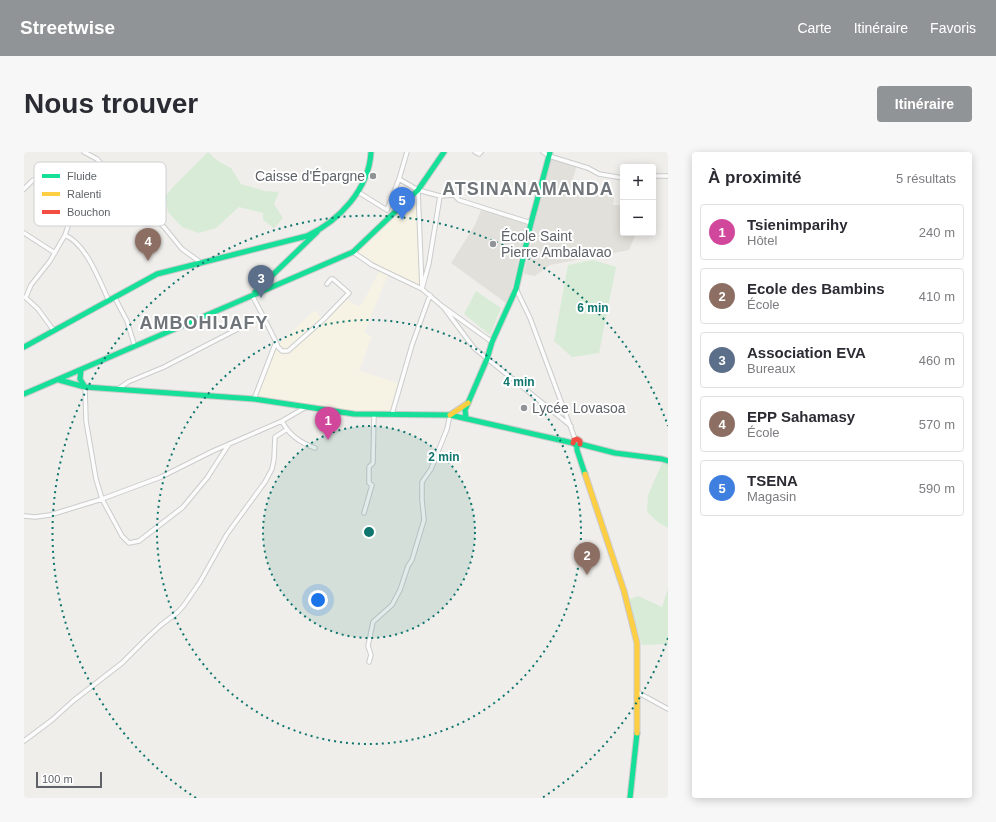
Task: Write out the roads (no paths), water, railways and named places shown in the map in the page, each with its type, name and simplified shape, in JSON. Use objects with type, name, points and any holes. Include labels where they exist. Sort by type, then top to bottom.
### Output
[{"type":"street","points":[[84,152],[99,162]]},
{"type":"street","points":[[252,295],[317,232],[328,224],[358,192],[362,186],[370,164],[371,152]]},
{"type":"street","points":[[386,210],[399,179],[407,152]]},
{"type":"street","points":[[24,394],[136,347],[353,252],[418,190],[444,152]]},
{"type":"street","points":[[476,152],[479,154],[481,152]]},
{"type":"street","points":[[544,152],[588,168],[599,174],[620,178]]},
{"type":"street","points":[[466,418],[465,410],[487,359],[492,342],[516,289],[531,223],[550,154]]},
{"type":"street","points":[[656,176],[668,176]]},
{"type":"street","points":[[399,179],[418,190],[440,196],[454,196],[459,200],[531,223]]},
{"type":"street","points":[[24,189],[34,180]]},
{"type":"street","points":[[418,190],[422,289]]},
{"type":"street","points":[[358,192],[386,210],[391,217]]},
{"type":"street","points":[[422,289],[440,196]]},
{"type":"street","points":[[54,331],[48,320],[38,308],[25,297],[31,286],[45,270],[65,235],[68,226]]},
{"type":"street","points":[[163,226],[182,249],[200,262]]},
{"type":"street","points":[[24,346],[166,270],[296,239],[317,232]]},
{"type":"street","points":[[24,233],[55,253]]},
{"type":"street","points":[[65,235],[72,239],[91,262],[112,299],[127,321],[136,347]]},
{"type":"street","points":[[296,239],[298,251]]},
{"type":"street","points":[[353,252],[372,265],[422,289],[442,306],[492,342]]},
{"type":"street","points":[[252,295],[278,347],[282,351],[288,351],[323,320],[350,293],[333,279],[326,284]]},
{"type":"street","points":[[516,289],[530,318],[576,443],[586,478],[624,591],[637,643],[637,728],[630,798]]},
{"type":"street","points":[[392,414],[412,345],[430,295]]},
{"type":"street","points":[[442,306],[474,348],[570,426]]},
{"type":"street","points":[[118,389],[128,382],[164,367],[263,316]]},
{"type":"street","points":[[254,398],[276,342]]},
{"type":"street","points":[[81,370],[80,379],[85,388],[88,443],[96,479],[102,499],[122,536],[129,542],[139,541],[183,507],[207,478],[229,444]]},
{"type":"street","points":[[58,380],[85,388],[254,398],[354,414],[450,415],[615,453],[668,461]]},
{"type":"street","points":[[369,662],[371,655],[368,646],[373,622],[392,605],[400,590],[408,566],[412,560],[424,520],[422,482],[431,469],[437,450],[447,429],[450,415],[469,403]]},
{"type":"street","points":[[24,516],[50,515],[102,499],[161,477],[193,460],[282,421],[307,406]]},
{"type":"street","points":[[364,513],[372,487],[369,483],[369,466],[373,463],[374,414]]},
{"type":"street","points":[[282,421],[286,430],[306,444],[315,448]]},
{"type":"street","points":[[24,741],[122,663],[156,629],[178,612],[200,582],[227,534],[265,482],[272,469],[276,436],[286,430]]},
{"type":"street","points":[[637,692],[668,710]]},
{"type":"place","name":"Caisse d'Épargne","points":[[373,176]]},
{"type":"place","name":"TSENA","points":[[402,220]]},
{"type":"place","name":"École Saint Pierre Ambalavao","points":[[493,244]]},
{"type":"place","name":"EPP Sahamasy","points":[[148,261]]},
{"type":"place","name":"Association EVA","points":[[261,298]]},
{"type":"place","name":"Lycée Lovasoa","points":[[524,408]]},
{"type":"place","name":"Tsienimparihy","points":[[328,440]]},
{"type":"place","name":"Ecole des Bambins","points":[[587,575]]},
{"type":"district","name":"ATSINANAMANDA","points":[[528,189]]},
{"type":"district","name":"AMBOHIJAFY","points":[[204,323]]}]
